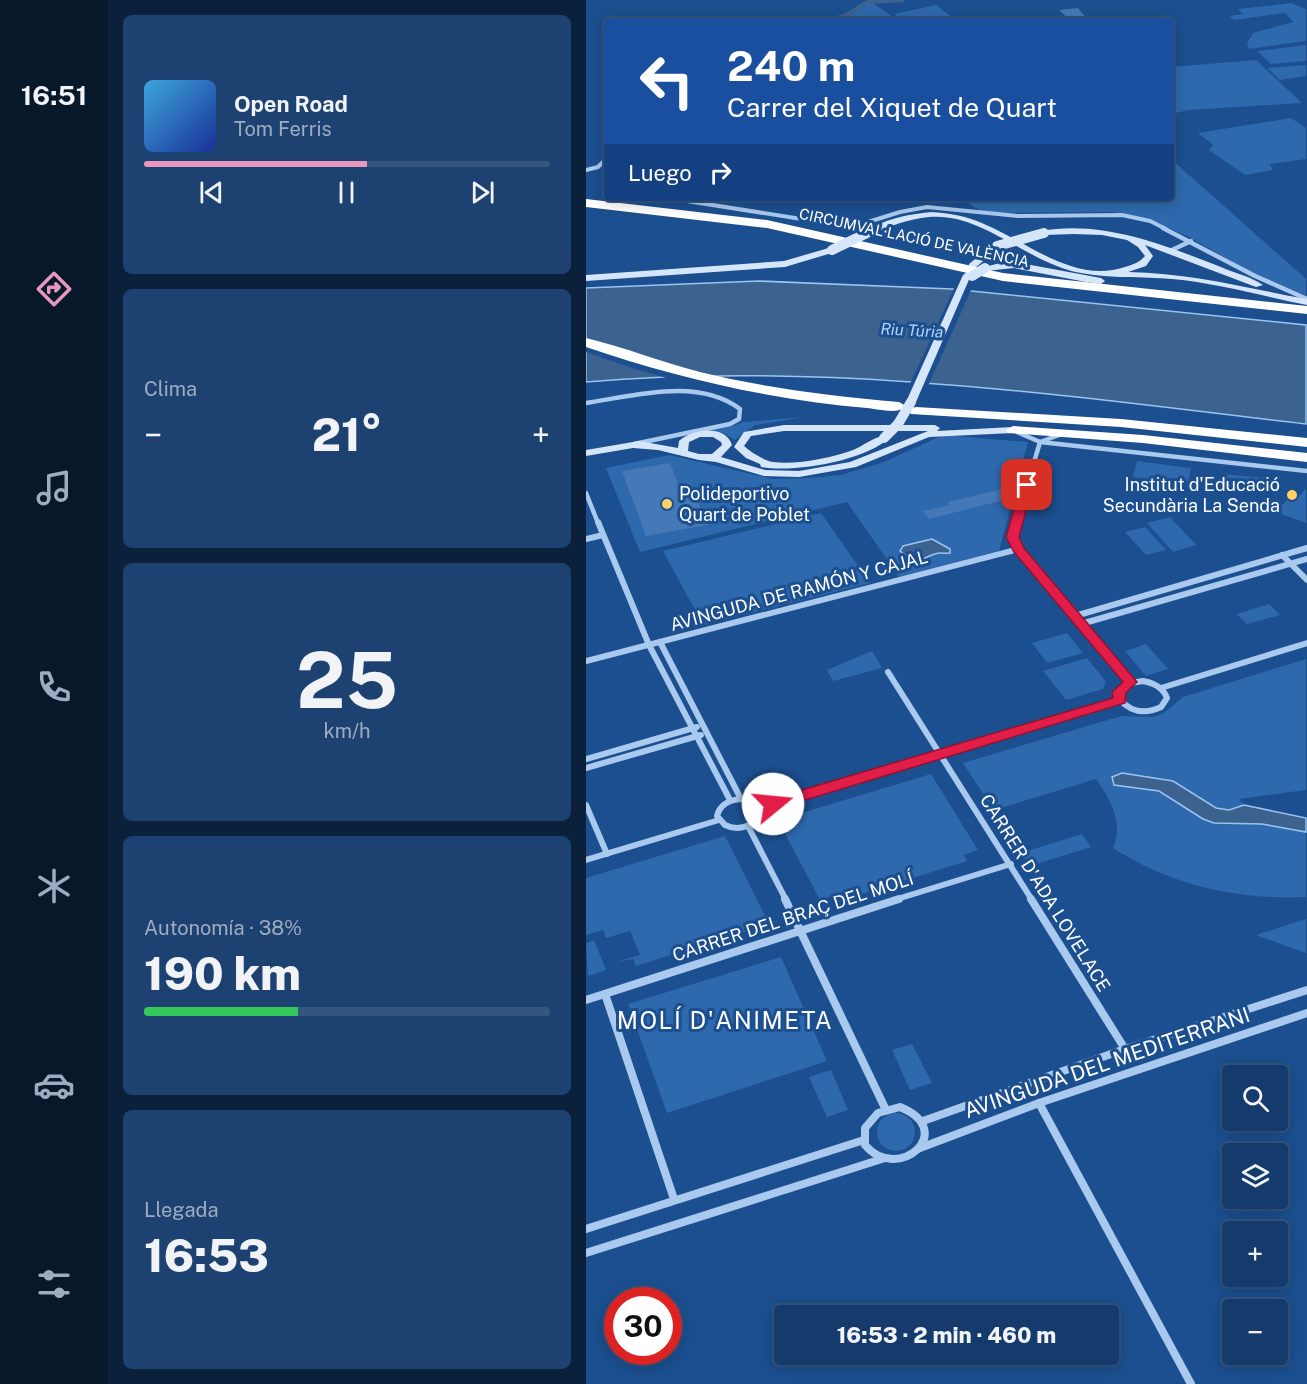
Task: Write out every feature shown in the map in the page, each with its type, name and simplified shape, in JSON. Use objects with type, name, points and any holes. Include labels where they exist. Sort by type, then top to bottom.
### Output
[{"type":"highway","points":[[586,198],[604,200]]},
{"type":"highway","points":[[617,201],[669,206],[768,224]]},
{"type":"highway","name":"CIRCUMVAL·LACIÓ DE VALÈNCIA","points":[[586,203],[768,224],[1003,277],[1078,287],[1306,310]]},
{"type":"highway","points":[[586,344],[670,375],[812,402],[909,404],[1123,420],[1306,442]]},
{"type":"highway","points":[[909,404],[1306,442]]},
{"type":"highway","points":[[1103,422],[1306,450]]},
{"type":"highway","points":[[1013,430],[1067,432],[1306,458]]},
{"type":"main road","points":[[586,278],[785,264],[832,250],[892,221],[912,216],[952,215],[970,219],[1048,261],[1068,268],[1100,273],[1198,279],[1306,300]]},
{"type":"main road","points":[[1088,230],[1131,240],[1141,245],[1148,256],[1143,264],[1124,271],[1100,273]]},
{"type":"main road","points":[[633,445],[720,460],[795,466],[836,460],[859,453],[884,438],[898,424],[969,274],[997,246],[1044,233],[1088,230],[1114,232],[1172,250],[1262,286],[1306,300]]},
{"type":"main road","points":[[969,274],[1001,264],[1020,265],[1099,281],[1198,279]]},
{"type":"main road","points":[[771,465],[750,456],[739,447],[748,434],[784,428],[1013,430]]},
{"type":"main road","points":[[720,460],[764,473],[818,472],[868,460],[927,434],[991,430]]},
{"type":"main road","points":[[586,453],[688,438],[707,431],[723,438],[727,445],[725,449],[708,458]]},
{"type":"main road","points":[[683,452],[682,445],[688,438]]},
{"type":"main road","points":[[725,449],[739,457],[771,465]]},
{"type":"street","points":[[586,170],[598,167],[604,161]]},
{"type":"street","points":[[687,201],[852,227],[900,212],[927,207],[1019,216],[1122,215],[1150,221],[1306,300]]},
{"type":"street","points":[[1172,250],[1181,248],[1191,241]]},
{"type":"street","points":[[586,403],[694,392],[719,395],[734,401],[740,409],[739,419],[707,431],[645,440],[633,445]]},
{"type":"street","points":[[1013,430],[1040,442],[1306,471]]},
{"type":"street","points":[[1040,442],[1067,432]]},
{"type":"street","points":[[1040,442],[1012,537],[1019,549],[1130,682]]},
{"type":"street","points":[[586,493],[649,645],[730,800]]},
{"type":"street","points":[[586,539],[603,535]]},
{"type":"street","points":[[1075,616],[1306,548]]},
{"type":"street","name":"AVINGUDA DE RAMÓN Y CAJAL","points":[[586,661],[1019,549]]},
{"type":"street","points":[[1282,555],[1306,580]]},
{"type":"street","points":[[1081,624],[1306,559]]},
{"type":"street","points":[[660,642],[741,799]]},
{"type":"street","points":[[1161,688],[1306,643]]},
{"type":"street","name":"CARRER D'ADA LOVELACE","points":[[888,672],[938,755],[1011,864],[1125,1049]]},
{"type":"street","points":[[1130,682],[1150,682],[1161,688],[1167,698],[1161,707],[1154,711],[1130,709],[1120,700],[1119,692],[1130,682]]},
{"type":"street","points":[[760,808],[1120,700]]},
{"type":"street","points":[[586,759],[703,725]]},
{"type":"street","points":[[586,768],[708,733]]},
{"type":"street","points":[[741,799],[753,801],[760,808],[760,816],[748,826],[731,828],[719,820],[718,811],[730,800],[741,799]]},
{"type":"street","points":[[586,805],[607,854]]},
{"type":"street","points":[[586,860],[719,820]]},
{"type":"street","points":[[748,826],[801,928],[885,1108]]},
{"type":"street","name":"CARRER DEL BRAÇ DEL MOLÍ","points":[[586,1000],[801,928],[1011,864]]},
{"type":"street","name":"AVINGUDA DEL MEDITERRANI","points":[[923,1121],[1125,1049],[1306,990]]},
{"type":"street","points":[[606,994],[674,1199]]},
{"type":"street","name":"AVINGUDA DEL MEDITERRANI","points":[[920,1148],[1039,1103],[1306,1013]]},
{"type":"street","points":[[1039,1103],[1191,1384]]},
{"type":"street","points":[[586,1253],[885,1158],[904,1158],[920,1148],[926,1135],[923,1121],[907,1109],[885,1108],[870,1118],[863,1133],[870,1150],[885,1158]]},
{"type":"street","points":[[586,1229],[864,1140]]},
{"type":"shaded area","points":[[871,2],[895,18],[842,18],[850,16],[864,4]]},
{"type":"shaded area","points":[[1291,3],[1306,9],[1306,41],[1249,49],[1247,43],[1253,33],[1293,22],[1285,13],[1234,20],[1230,16],[1243,14],[1238,9]]},
{"type":"shaded area","points":[[936,5],[953,18],[899,18],[894,14]]},
{"type":"shaded area","points":[[1306,45],[1306,61],[1271,64],[1257,51]]},
{"type":"shaded area","points":[[1256,60],[1302,103],[1189,110],[1174,113],[1174,67]]},
{"type":"shaded area","points":[[1306,65],[1306,76],[1280,80],[1267,68]]},
{"type":"shaded area","points":[[1291,118],[1306,128],[1306,159],[1270,164],[1273,170],[1245,175],[1209,150],[1213,145],[1198,133]]},
{"type":"shaded area","points":[[1174,162],[1306,279],[1306,295],[1255,275],[1191,238],[1151,220],[1112,212],[999,213],[981,211],[965,201],[1174,201]]},
{"type":"shaded area","points":[[805,417],[755,425],[735,440],[723,433],[709,430],[734,426],[743,422]]},
{"type":"shaded area","points":[[943,435],[1028,442],[999,551],[899,577],[847,502],[640,552],[606,468],[669,455],[773,479],[841,475],[884,462]]},
{"type":"shaded area","points":[[1137,461],[1191,468],[1188,483],[1133,477]]},
{"type":"shaded area","points":[[1223,474],[1275,479],[1273,493],[1221,488]]},
{"type":"shaded area","points":[[1306,488],[1306,523],[1276,512],[1289,498],[1296,500]]},
{"type":"shaded area","points":[[821,513],[870,583],[703,625],[663,551]]},
{"type":"shaded area","points":[[1170,517],[1196,545],[1173,552],[1147,523]]},
{"type":"shaded area","points":[[1145,527],[1166,550],[1146,555],[1125,532]]},
{"type":"shaded area","points":[[1269,604],[1280,615],[1247,624],[1237,614]]},
{"type":"shaded area","points":[[1067,633],[1083,653],[1047,663],[1032,643]]},
{"type":"shaded area","points":[[1146,644],[1168,669],[1146,676],[1125,651]]},
{"type":"shaded area","points":[[872,651],[882,668],[833,681],[827,670]]},
{"type":"shaded area","points":[[1087,658],[1106,682],[1103,689],[1066,700],[1043,671]]},
{"type":"shaded area","points":[[1306,659],[1306,790],[1239,799],[1244,805],[1250,824],[1263,824],[1306,832],[1306,897],[1255,896],[1206,888],[1158,872],[1135,861],[1113,848],[1117,829],[1114,811],[1096,779],[994,810],[963,763],[1123,716],[1153,717],[1164,713],[1183,697]]},
{"type":"shaded area","points":[[931,774],[978,850],[964,855],[967,861],[839,901],[836,895],[820,900],[778,820]]},
{"type":"shaded area","points":[[1082,834],[1091,847],[1030,866],[1021,853]]},
{"type":"shaded area","points":[[725,836],[769,924],[636,966],[633,959],[616,962],[640,955],[630,931],[606,938],[603,930],[586,935],[586,878]]},
{"type":"shaded area","points":[[1306,919],[1306,953],[1256,935]]},
{"type":"shaded area","points":[[594,940],[606,970],[588,976],[586,943]]},
{"type":"shaded area","points":[[781,957],[827,1061],[667,1113],[628,1004]]},
{"type":"shaded area","points":[[912,1044],[932,1083],[910,1090],[892,1050]]},
{"type":"shaded area","points":[[831,1070],[848,1110],[827,1117],[809,1077]]},
{"type":"shaded area","points":[[896,1113],[910,1118],[915,1132],[910,1146],[896,1151],[882,1146],[877,1132],[882,1118]]},
{"type":"water","name":"Riu Túria","points":[[759,281],[952,289],[1306,325],[1306,424],[1037,393],[857,379],[767,376],[677,377],[586,382],[586,288]]},
{"type":"water","points":[[932,539],[950,549],[950,553],[937,553],[910,563],[901,561],[905,555],[900,551],[903,546]]},
{"type":"water","points":[[1122,773],[1173,781],[1216,808],[1229,810],[1244,805],[1306,818],[1306,832],[1262,824],[1214,823],[1203,819],[1159,791],[1114,785],[1112,777]]},
{"type":"pier","points":[[955,286],[972,288],[928,386],[910,384]]},
{"type":"pier","points":[[586,339],[714,379],[673,380],[632,368],[586,352]]},
{"type":"building","points":[[1078,8],[1086,18],[1068,18],[1059,10]]},
{"type":"building","name":"Polideportivo Quart de Poblet","points":[[670,463],[678,484],[690,482],[707,525],[646,536],[622,471]]},
{"type":"building","points":[[1011,487],[1008,499],[929,519],[923,511],[950,505],[948,502]]},
{"type":"waterway","points":[[835,18],[846,16],[867,2],[903,0]]},
{"type":"place","name":"Institut d'Educació Secundària La Senda","points":[[1292,495]]},
{"type":"place","name":"Polideportivo Quart de Poblet","points":[[667,504]]},
{"type":"district","name":"MOLÍ D'ANIMETA","points":[[725,1021]]},
{"type":"route","points":[[773,804],[1120,700],[1119,692],[1130,682],[1019,549],[1012,537],[1027,485]]}]
